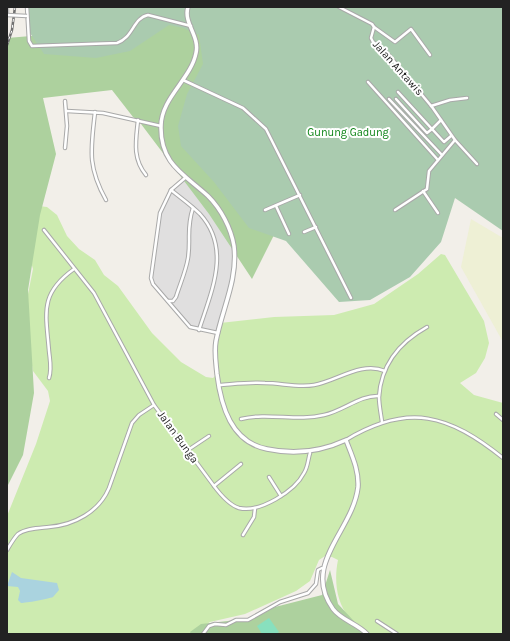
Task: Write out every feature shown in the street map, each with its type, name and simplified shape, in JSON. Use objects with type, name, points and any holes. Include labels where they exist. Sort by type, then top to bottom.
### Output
[{"type":"street","points":[[7,7],[7,14],[28,16]]},
{"type":"street","points":[[27,7],[29,42],[32,46],[117,43],[127,38],[139,19],[148,15],[191,26]]},
{"type":"street","points":[[188,7],[187,16],[198,46],[196,55],[171,98],[161,126],[168,157],[184,178],[215,204],[222,213],[231,233],[235,260],[233,275],[218,333],[215,355],[224,408],[230,423],[244,438],[262,448],[275,451],[310,452],[332,447],[382,422],[410,417],[440,421],[472,435],[503,458]]},
{"type":"street","name":"Jalan Antawis","points":[[339,7],[372,24],[374,27],[373,42],[385,51],[431,106],[455,140],[477,164]]},
{"type":"street","points":[[374,27],[395,42],[411,29],[430,55]]},
{"type":"street","points":[[182,80],[243,108],[261,122],[271,136],[351,298]]},
{"type":"street","points":[[368,82],[438,160]]},
{"type":"street","points":[[398,92],[443,141],[452,136]]},
{"type":"street","points":[[431,106],[467,98]]},
{"type":"street","points":[[389,99],[442,156]]},
{"type":"street","points":[[396,99],[427,133],[441,120]]},
{"type":"street","points":[[65,101],[67,111],[65,148]]},
{"type":"street","points":[[67,111],[95,112],[161,126]]},
{"type":"street","points":[[95,112],[91,158],[97,182],[106,200]]},
{"type":"street","points":[[138,120],[136,154],[139,164],[146,175]]},
{"type":"street","points":[[395,210],[428,187],[429,171],[455,140]]},
{"type":"street","points":[[184,178],[171,190],[160,213],[158,240],[151,276],[152,282],[187,325],[199,330],[218,333]]},
{"type":"street","points":[[171,190],[193,208],[209,227],[218,252],[217,268],[213,287],[199,330]]},
{"type":"street","points":[[423,191],[438,213]]},
{"type":"street","points":[[265,210],[300,195]]},
{"type":"street","points":[[276,206],[289,234]]},
{"type":"street","points":[[167,301],[173,301],[176,297],[187,264],[188,226],[193,208]]},
{"type":"street","points":[[304,232],[316,227]]},
{"type":"street","points":[[44,230],[94,293],[154,405]]},
{"type":"street","points":[[49,378],[51,368],[46,318],[48,300],[55,284],[74,269]]},
{"type":"street","points":[[382,422],[379,396],[385,371],[401,345],[426,327]]},
{"type":"street","points":[[219,385],[262,382],[308,386],[319,384],[362,369],[374,368],[385,371]]},
{"type":"street","points":[[241,419],[258,416],[316,417],[336,412],[368,397],[379,396]]},
{"type":"street","name":"Jalan Bunga","points":[[7,550],[19,534],[29,530],[72,522],[95,508],[107,495],[132,423],[139,415],[154,405],[214,486],[223,497],[238,508],[255,508],[281,496],[303,476],[310,452]]},
{"type":"street","points":[[496,414],[503,420]]},
{"type":"street","points":[[188,450],[209,436]]},
{"type":"street","points":[[203,634],[209,626],[215,624],[226,625],[236,620],[248,620],[280,602],[308,593],[316,584],[318,570],[322,568],[351,513],[356,497],[358,475],[346,440]]},
{"type":"street","points":[[214,486],[240,464]]},
{"type":"street","points":[[269,477],[281,496]]},
{"type":"street","points":[[243,535],[254,517],[255,508]]},
{"type":"street","points":[[322,568],[324,590],[332,608],[367,634]]},
{"type":"street","points":[[377,621],[398,634]]},
{"type":"shaded area","points":[[185,178],[234,247],[235,281],[218,333],[187,325],[152,281],[161,214],[169,196]]},
{"type":"green space","name":"Gunung Gadung","points":[[26,7],[503,7],[503,231],[455,198],[441,242],[410,277],[370,300],[339,302],[286,241],[249,228],[214,182],[181,146],[178,126],[187,94],[203,64],[199,35],[183,28],[169,25],[130,51],[96,58],[44,54],[30,33]]},
{"type":"green space","points":[[245,8],[285,213],[252,279],[209,214],[138,120],[133,117],[112,90],[43,98],[56,154],[40,215],[28,290],[34,393],[23,455],[7,487],[7,38],[67,33]]},
{"type":"green space","points":[[39,206],[47,207],[57,215],[67,236],[79,249],[95,260],[104,275],[118,286],[152,333],[181,362],[206,377],[213,378],[216,375],[215,365],[220,323],[274,317],[334,315],[374,304],[418,274],[441,254],[445,255],[484,321],[489,343],[485,358],[476,373],[460,383],[474,395],[503,403],[503,634],[367,634],[364,629],[349,617],[341,604],[336,582],[338,560],[325,556],[319,560],[310,581],[296,591],[245,614],[210,622],[202,627],[198,634],[9,634],[7,630],[7,516],[36,444],[50,401],[48,391],[33,371],[25,326],[26,304],[33,269],[27,249]]},
{"type":"green space","points":[[471,219],[503,238],[503,342],[461,267]]},
{"type":"green space","points":[[330,570],[338,604],[366,634],[191,634],[190,632],[201,624],[254,618],[275,607],[322,595]]},
{"type":"green space","points":[[269,618],[279,632],[276,634],[262,634],[257,626]]},
{"type":"water","points":[[12,572],[21,578],[57,583],[59,590],[53,597],[21,603],[18,600],[20,591],[18,587],[7,586]]},
{"type":"railway","points":[[7,45],[12,30],[15,7]]}]
